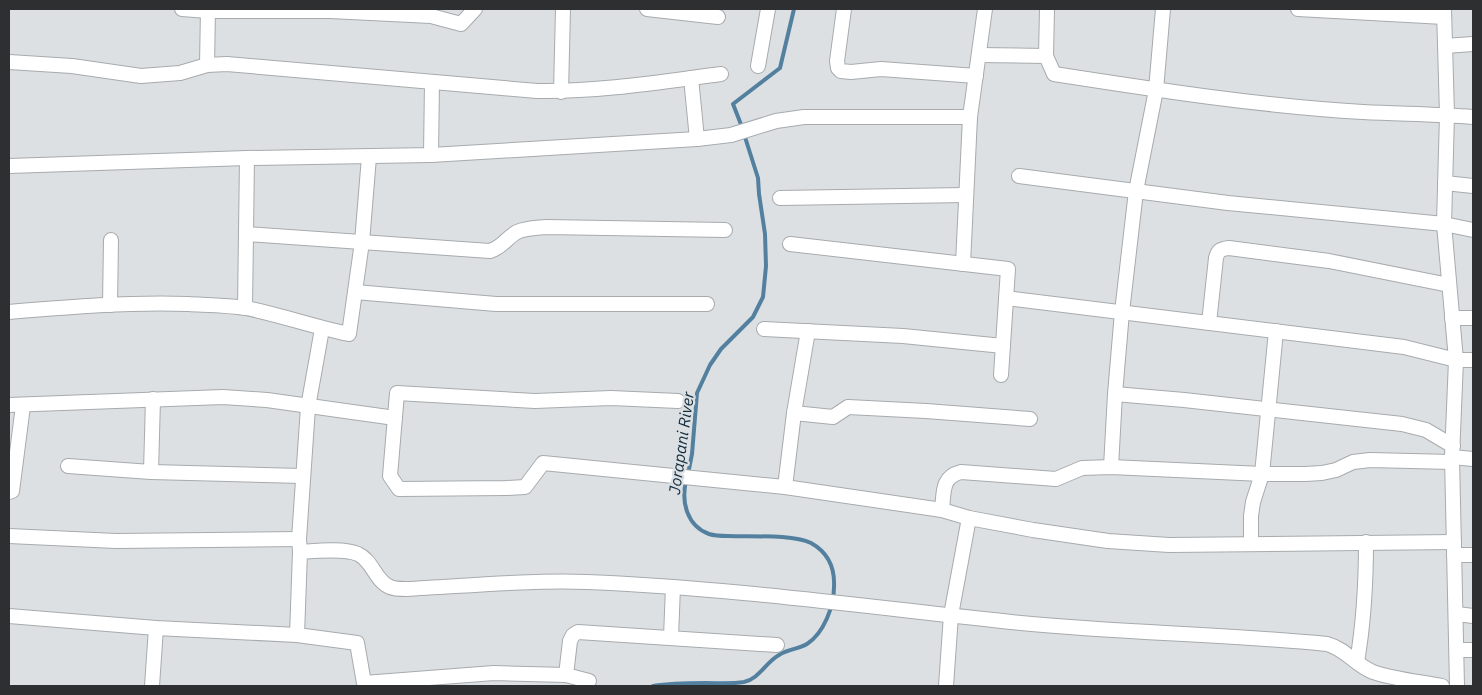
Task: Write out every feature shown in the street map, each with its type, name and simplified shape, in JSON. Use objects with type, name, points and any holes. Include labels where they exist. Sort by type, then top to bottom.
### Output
[{"type":"street","points":[[182,9],[409,12],[461,24],[475,9]]},
{"type":"street","points":[[561,92],[563,9]]},
{"type":"street","points":[[655,9],[718,17]]},
{"type":"street","points":[[758,66],[768,9]]},
{"type":"street","points":[[844,9],[838,61],[838,68],[841,71],[881,70],[976,76]]},
{"type":"street","points":[[963,264],[970,117],[985,9]]},
{"type":"street","points":[[1047,9],[1046,56],[1054,74],[1246,102],[1363,112],[1473,117]]},
{"type":"street","points":[[1111,467],[1122,312],[1136,191],[1156,90],[1164,9]]},
{"type":"street","points":[[1298,9],[1444,13],[1447,115],[1444,224],[1456,360],[1452,455],[1457,614],[1457,686]]},
{"type":"street","points":[[207,65],[208,10]]},
{"type":"street","points":[[1445,46],[1473,44]]},
{"type":"street","points":[[979,55],[1046,56]]},
{"type":"street","points":[[9,62],[72,66],[142,76],[180,73],[207,65],[227,64],[561,92],[638,85],[721,74]]},
{"type":"street","points":[[691,78],[697,139]]},
{"type":"street","points":[[431,155],[432,82]]},
{"type":"street","points":[[9,166],[247,158],[431,155],[697,139],[730,135],[776,121],[804,117],[970,117]]},
{"type":"street","points":[[9,312],[157,303],[245,308],[322,329],[349,334],[362,242],[369,157]]},
{"type":"street","points":[[245,308],[247,158]]},
{"type":"street","points":[[1019,176],[1228,203],[1444,224],[1473,230]]},
{"type":"street","points":[[1445,183],[1473,186]]},
{"type":"street","points":[[780,198],[965,195]]},
{"type":"street","points":[[246,234],[490,251],[500,248],[518,232],[537,228],[725,230]]},
{"type":"street","points":[[110,305],[111,240]]},
{"type":"street","points":[[790,244],[1008,269],[1001,375]]},
{"type":"street","points":[[1209,323],[1216,258],[1218,252],[1222,249],[1229,248],[1329,262],[1449,285]]},
{"type":"street","points":[[356,292],[496,304],[707,304]]},
{"type":"street","points":[[1006,298],[1276,330],[1404,347],[1456,360],[1473,360]]},
{"type":"street","points":[[1452,318],[1473,318]]},
{"type":"street","points":[[297,635],[302,476],[308,406],[322,329]]},
{"type":"street","points":[[764,329],[903,336],[1003,346]]},
{"type":"street","points":[[1251,544],[1251,516],[1253,502],[1262,474],[1276,330]]},
{"type":"street","points":[[785,487],[794,413],[808,331]]},
{"type":"street","points":[[678,401],[611,398],[535,401],[397,394],[390,476],[399,488],[506,488],[524,486],[543,463],[785,487],[942,510],[969,518],[1033,530],[1108,541],[1169,545],[1366,542],[1454,548],[1473,555]]},
{"type":"street","points":[[1115,394],[1268,409],[1416,427],[1426,430],[1452,455]]},
{"type":"street","points":[[9,406],[223,397],[267,400],[395,418]]},
{"type":"street","points":[[151,472],[153,399]]},
{"type":"street","points":[[9,492],[12,491],[24,406]]},
{"type":"street","points":[[794,413],[833,417],[848,407],[1030,419]]},
{"type":"street","points":[[942,510],[944,486],[947,479],[952,474],[961,472],[1056,479],[1082,468],[1111,467],[1262,474],[1322,473],[1336,470],[1352,462],[1370,460],[1452,455],[1473,459]]},
{"type":"street","points":[[68,466],[151,472],[302,476]]},
{"type":"street","points":[[946,686],[951,615],[969,518]]},
{"type":"street","points":[[9,536],[116,542],[300,545],[348,551],[359,554],[367,560],[382,582],[391,587],[406,589],[502,583],[585,582],[673,587],[809,598],[951,615],[1090,628],[1327,644],[1338,647],[1373,672],[1442,686]]},
{"type":"street","points":[[1357,662],[1363,626],[1366,542]]},
{"type":"street","points":[[670,637],[673,587]]},
{"type":"street","points":[[1457,614],[1473,616]]},
{"type":"street","points":[[9,616],[156,628],[297,635],[358,643],[364,683],[494,673],[566,675],[588,680]]},
{"type":"street","points":[[152,686],[156,628]]},
{"type":"street","points":[[566,675],[570,641],[573,635],[578,632],[777,644]]},
{"type":"street","points":[[1457,650],[1473,650]]},
{"type":"waterway","name":"Jorapani River","points":[[742,127],[733,104],[780,68],[794,9]]},
{"type":"waterway","name":"Jorapani River","points":[[688,474],[692,454],[697,393],[710,365],[721,349],[753,317],[763,297],[766,266],[765,234],[758,178],[744,134]]},
{"type":"waterway","name":"Jorapani River","points":[[653,686],[679,683],[735,683],[754,678],[774,658],[786,651],[804,646],[813,639],[827,618],[834,594],[834,580],[830,562],[822,551],[811,543],[782,537],[716,536],[701,530],[695,525],[687,512],[684,497],[686,481]]}]
